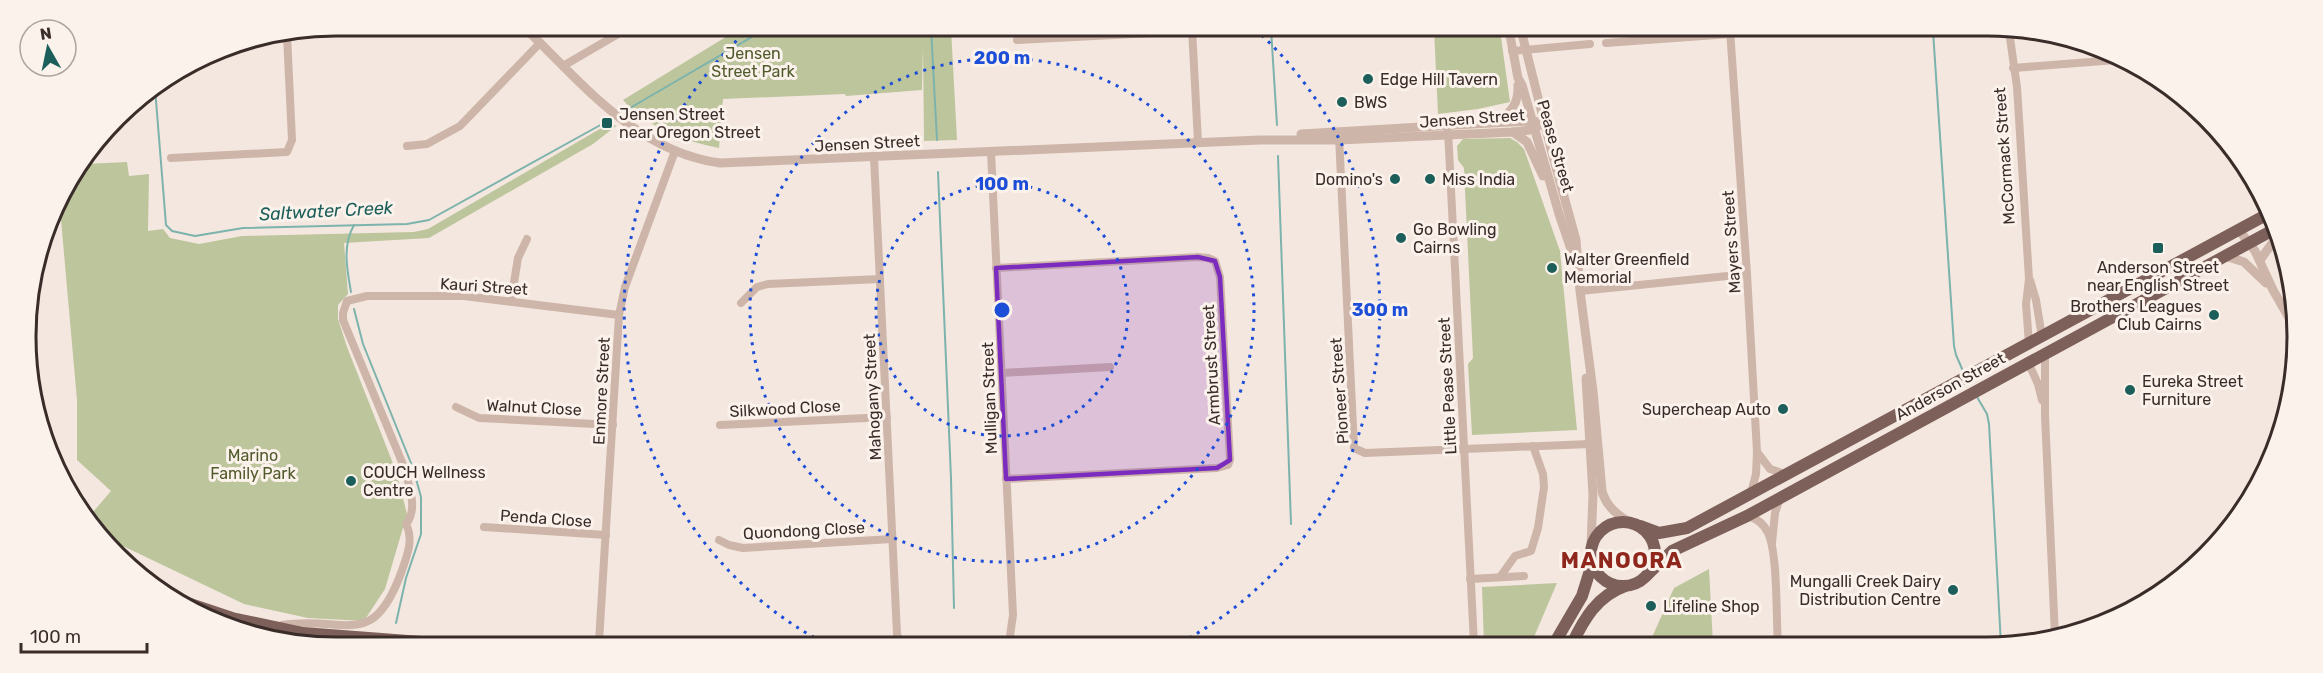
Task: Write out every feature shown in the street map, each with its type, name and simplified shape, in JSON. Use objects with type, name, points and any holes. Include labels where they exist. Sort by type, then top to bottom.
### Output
[{"type":"main road","name":"Anderson Street","points":[[1635,525],[1659,533],[1682,530],[2262,217]]},
{"type":"main road","name":"Anderson Street","points":[[1647,575],[1672,551],[1747,516],[1781,495],[2268,232]]},
{"type":"main road","name":"McCormack Street","points":[[2042,337],[2045,353]]},
{"type":"main road","name":"McCormack Street","points":[[2028,362],[2029,344]]},
{"type":"main road","points":[[1558,637],[1582,596],[1592,564],[1592,546],[1599,532],[1616,522],[1635,525],[1649,534],[1655,549],[1653,565],[1647,575],[1637,582],[1607,595],[1594,606],[1576,637]]},
{"type":"main road","points":[[1592,564],[1605,581],[1626,585]]},
{"type":"main road","points":[[233,618],[271,627],[350,637]]},
{"type":"street","name":"Jensen Street","points":[[533,36],[628,124],[650,139],[675,151],[706,161],[730,164],[1260,140],[1288,135],[1339,136],[1448,131],[1513,132],[1544,123]]},
{"type":"street","points":[[563,66],[615,36]]},
{"type":"street","points":[[1017,40],[1087,36]]},
{"type":"street","points":[[1192,36],[1198,142]]},
{"type":"street","name":"Pease Street","points":[[1510,36],[1518,78],[1534,125],[1552,194],[1578,269]]},
{"type":"street","name":"Pease Street","points":[[1522,36],[1576,240],[1594,443],[1604,497],[1616,513],[1635,525]]},
{"type":"street","points":[[1605,43],[1677,36]]},
{"type":"street","name":"Mayers Street","points":[[1730,36],[1757,452],[1756,474],[1751,493]]},
{"type":"street","name":"McCormack Street","points":[[2010,37],[2018,99],[2029,279],[2026,304],[2029,344]]},
{"type":"street","points":[[171,158],[287,152],[292,140],[287,41]]},
{"type":"street","points":[[407,146],[427,144],[460,126],[540,43]]},
{"type":"street","points":[[1512,51],[1590,44]]},
{"type":"street","points":[[2013,68],[2105,61]]},
{"type":"street","points":[[1490,123],[1506,115],[1514,105],[1519,94],[1518,78]]},
{"type":"street","name":"Jensen Street","points":[[1448,131],[1490,123],[1534,125]]},
{"type":"street","name":"Little Pease Street","points":[[1448,131],[1474,637]]},
{"type":"street","points":[[1513,132],[1530,146],[1552,194]]},
{"type":"street","name":"Pioneer Street","points":[[1339,136],[1354,448],[1365,453],[1594,443]]},
{"type":"street","name":"Enmore Street","points":[[599,637],[620,315],[625,287],[675,151]]},
{"type":"street","name":"Mulligan Street","points":[[991,152],[1013,615],[1010,637]]},
{"type":"street","name":"Mahogany Street","points":[[874,157],[897,637]]},
{"type":"street","points":[[2239,230],[2286,313]]},
{"type":"street","points":[[511,301],[518,258],[527,239]]},
{"type":"street","points":[[2247,243],[2260,260],[2269,286]]},
{"type":"street","points":[[2260,260],[2272,243]]},
{"type":"street","points":[[2225,256],[2244,262],[2269,286]]},
{"type":"street","name":"Armbrust Street","points":[[996,268],[1198,257],[1215,261],[1220,276],[1230,460],[1228,465],[1217,468],[1006,479]]},
{"type":"street","points":[[1580,291],[1747,274]]},
{"type":"street","points":[[741,303],[746,295],[757,287],[768,284],[880,279]]},
{"type":"street","name":"McCormack Street","points":[[2029,279],[2037,304],[2042,337]]},
{"type":"street","name":"Kauri Street","points":[[271,627],[307,623],[349,626],[370,621],[385,609],[391,599],[411,540],[406,524],[412,511],[404,467],[343,320],[347,301],[367,296],[451,295],[620,315]]},
{"type":"street","name":"McCormack Street","points":[[2045,353],[2045,414],[2055,629]]},
{"type":"street","name":"McCormack Street","points":[[2028,362],[2039,386],[2045,414]]},
{"type":"street","points":[[1002,373],[1110,367]]},
{"type":"street","name":"Walnut Close","points":[[456,407],[478,418],[613,425]]},
{"type":"street","name":"Silkwood Close","points":[[720,425],[887,417]]},
{"type":"street","name":"Pease Street","points":[[1592,546],[1594,443]]},
{"type":"street","points":[[1500,577],[1515,556],[1531,551],[1538,528],[1545,479],[1533,446]]},
{"type":"street","points":[[1757,452],[1770,469],[1787,474]]},
{"type":"street","points":[[1778,637],[1772,543],[1781,495]]},
{"type":"street","points":[[1747,516],[1757,520],[1765,528],[1772,543]]},
{"type":"street","name":"Penda Close","points":[[484,527],[606,535]]},
{"type":"street","name":"Quondong Close","points":[[719,540],[742,548],[892,539]]},
{"type":"street","points":[[1470,579],[1524,576]]},
{"type":"highlighted area","points":[[1198,257],[1215,261],[1220,277],[1230,460],[1217,468],[1006,479],[996,268]]},
{"type":"green space","name":"Jensen Street Park","points":[[727,36],[951,36],[957,140],[924,141],[923,46],[922,90],[846,96],[845,94],[723,99],[719,148],[667,132],[643,118],[623,100]]},
{"type":"green space","points":[[1434,36],[1501,36],[1510,102],[1438,114]]},
{"type":"green space","name":"Marino Family Park","points":[[610,123],[616,126],[593,144],[429,238],[344,243],[348,294],[338,305],[338,319],[396,471],[407,514],[385,589],[364,621],[308,618],[244,604],[120,544],[93,512],[111,491],[77,460],[77,400],[61,218],[76,186],[91,164],[127,162],[129,176],[149,174],[148,231],[163,229],[170,238],[199,244],[242,236],[414,232],[428,229]]},
{"type":"green space","points":[[1510,138],[1524,149],[1560,251],[1577,430],[1472,435],[1468,364],[1473,358],[1464,168],[1458,160],[1457,146],[1463,139]]},
{"type":"green space","points":[[1709,569],[1713,637],[1652,637],[1674,588]]},
{"type":"green space","points":[[1557,583],[1534,637],[1484,637],[1482,587]]},
{"type":"waterway","name":"Saltwater Creek","points":[[630,108],[754,36]]},
{"type":"waterway","points":[[931,36],[937,140]]},
{"type":"waterway","points":[[1271,36],[1277,125]]},
{"type":"waterway","points":[[1933,36],[1954,346],[1963,371]]},
{"type":"waterway","name":"Saltwater Creek","points":[[156,97],[166,225],[172,231],[195,236],[243,228],[407,224],[429,220],[604,123]]},
{"type":"waterway","points":[[1278,156],[1291,524]]},
{"type":"waterway","points":[[938,172],[954,608]]},
{"type":"waterway","points":[[351,292],[347,249],[354,225]]},
{"type":"waterway","points":[[354,309],[363,344],[413,468],[421,497],[421,534],[406,578],[396,623]]},
{"type":"waterway","points":[[1977,397],[1987,414],[1989,424],[2001,636]]},
{"type":"place","name":"Edge Hill Tavern","points":[[1368,79]]},
{"type":"place","name":"BWS","points":[[1342,102]]},
{"type":"place","name":"Jensen Street near Oregon Street","points":[[607,123]]},
{"type":"place","name":"Domino's","points":[[1395,179]]},
{"type":"place","name":"Miss India","points":[[1430,179]]},
{"type":"place","name":"Go Bowling Cairns","points":[[1401,238]]},
{"type":"place","name":"Anderson Street near English Street","points":[[2158,248]]},
{"type":"place","name":"Walter Greenfield Memorial","points":[[1552,268]]},
{"type":"place","name":"Brothers Leagues Club Cairns","points":[[2214,315]]},
{"type":"place","name":"Eureka Street Furniture","points":[[2130,390]]},
{"type":"place","name":"Supercheap Auto","points":[[1783,409]]},
{"type":"place","name":"COUCH Wellness Centre","points":[[351,481]]},
{"type":"place","name":"Mungalli Creek Dairy Distribution Centre","points":[[1953,590]]},
{"type":"place","name":"Lifeline Shop","points":[[1651,606]]},
{"type":"district","name":"MANOORA","points":[[1622,560]]}]
